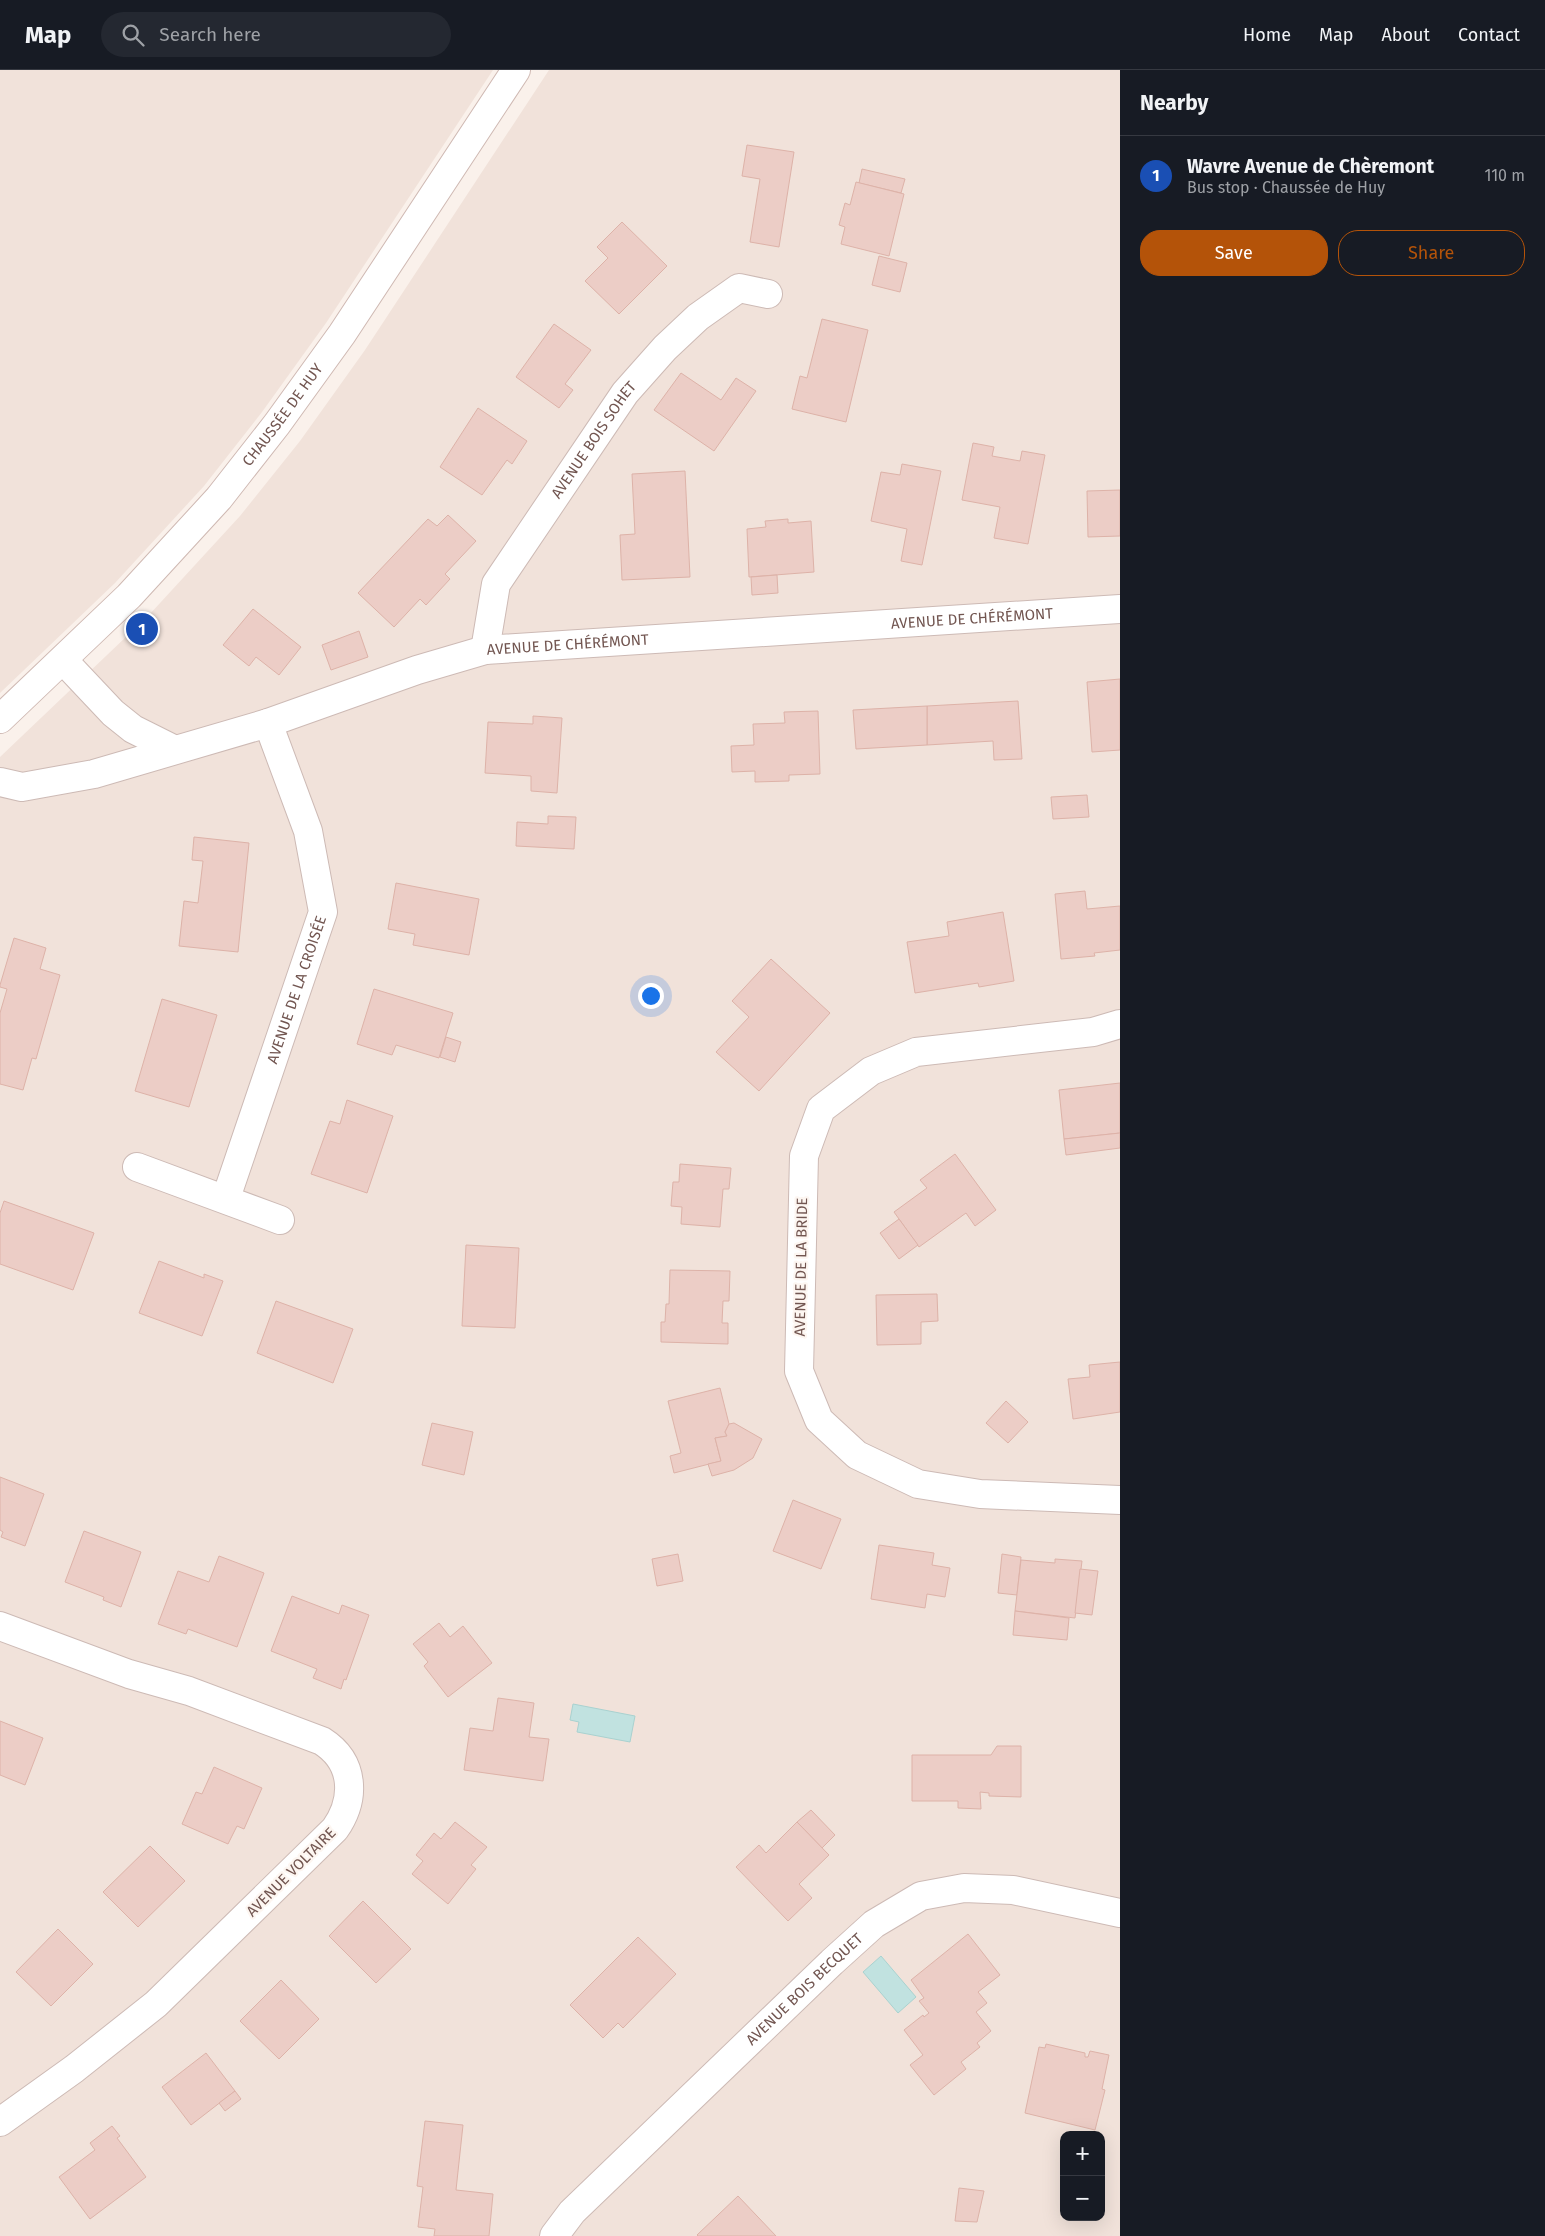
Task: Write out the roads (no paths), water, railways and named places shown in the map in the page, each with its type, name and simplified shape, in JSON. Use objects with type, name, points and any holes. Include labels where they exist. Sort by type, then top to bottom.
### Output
[{"type":"street","name":"CHAUSSÉE DE HUY","points":[[0,719],[129,596],[219,498],[277,424],[347,326],[516,70]]},
{"type":"street","name":"AVENUE BOIS SOHET","points":[[485,650],[496,584],[625,393],[665,348],[698,318],[739,288],[768,294]]},
{"type":"street","name":"AVENUE DE CHÉRÉMONT","points":[[0,782],[22,787],[94,774],[173,749],[268,723],[417,670],[485,650],[1120,609]]},
{"type":"street","points":[[63,660],[119,719],[133,730],[173,749]]},
{"type":"street","name":"AVENUE DE LA CROISÉE","points":[[226,1198],[323,912],[308,831],[268,723]]},
{"type":"street","name":"AVENUE DE LA BRIDE","points":[[1120,1024],[1093,1032],[916,1052],[871,1071],[821,1109],[804,1156],[799,1371],[819,1420],[857,1455],[918,1484],[980,1494],[1120,1500]]},
{"type":"street","points":[[137,1166],[226,1198],[280,1220]]},
{"type":"street","name":"AVENUE VOLTAIRE","points":[[0,1626],[129,1674],[198,1694],[322,1741],[329,1746],[342,1763],[350,1793],[347,1810],[336,1829],[180,1982],[132,2024],[0,2122]]},
{"type":"street","name":"AVENUE BOIS BECQUET","points":[[554,2236],[572,2212],[832,1962],[874,1924],[921,1896],[964,1888],[1013,1890],[1120,1913]]},
{"type":"water","points":[[573,1704],[635,1716],[630,1742],[577,1732],[579,1722],[570,1720]]},
{"type":"water","points":[[881,1956],[916,1997],[898,2013],[863,1972]]},
{"type":"place","name":"Wavre Avenue de Chèremont","points":[[142,629]]}]
